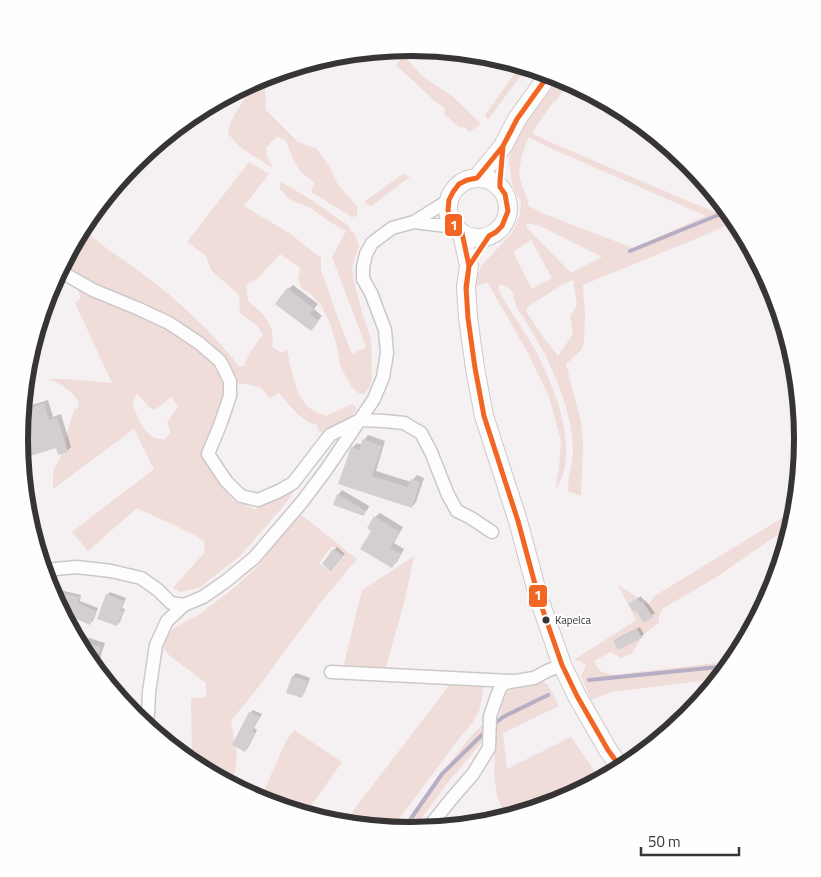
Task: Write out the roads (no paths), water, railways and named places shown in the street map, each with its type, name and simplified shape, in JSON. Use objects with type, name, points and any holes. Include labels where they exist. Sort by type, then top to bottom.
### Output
[{"type":"street","points":[[477,178],[503,146],[517,119],[545,80]]},
{"type":"street","points":[[500,188],[503,146]]},
{"type":"street","points":[[414,222],[459,230],[471,236],[488,236],[496,232],[506,218],[508,211],[505,194],[494,182],[486,179],[467,180],[459,184],[453,192],[449,200],[448,210],[450,219],[459,230],[469,266],[466,287],[468,318],[484,416],[518,521],[539,599],[562,665],[577,696],[616,761]]},
{"type":"street","points":[[148,716],[156,645],[167,621],[184,605],[203,597],[254,558],[302,502],[374,399],[383,377],[387,354],[385,330],[372,293],[363,279],[366,254],[372,243],[392,228],[414,222],[449,200]]},
{"type":"street","points":[[469,266],[488,236]]},
{"type":"street","points":[[65,274],[94,290],[169,323],[200,343],[220,361],[230,381],[230,396],[208,454],[226,481],[241,496],[258,500],[279,491],[292,483],[330,435],[360,420],[384,421],[404,424],[421,433],[431,452],[448,496],[457,510],[492,532]]},
{"type":"street","points":[[52,571],[55,569],[77,567],[111,571],[141,578],[158,590],[171,603],[184,605]]},
{"type":"street","points":[[433,821],[473,774],[489,748],[490,716],[502,685],[534,678],[562,665]]},
{"type":"street","points":[[331,672],[516,681]]},
{"type":"waterway","points":[[630,251],[720,214]]},
{"type":"waterway","points":[[589,680],[718,667]]},
{"type":"waterway","points":[[494,724],[503,717],[548,695]]},
{"type":"waterway","points":[[409,822],[442,774],[487,730]]},
{"type":"place","name":"Kapelca","points":[[546,620]]}]
